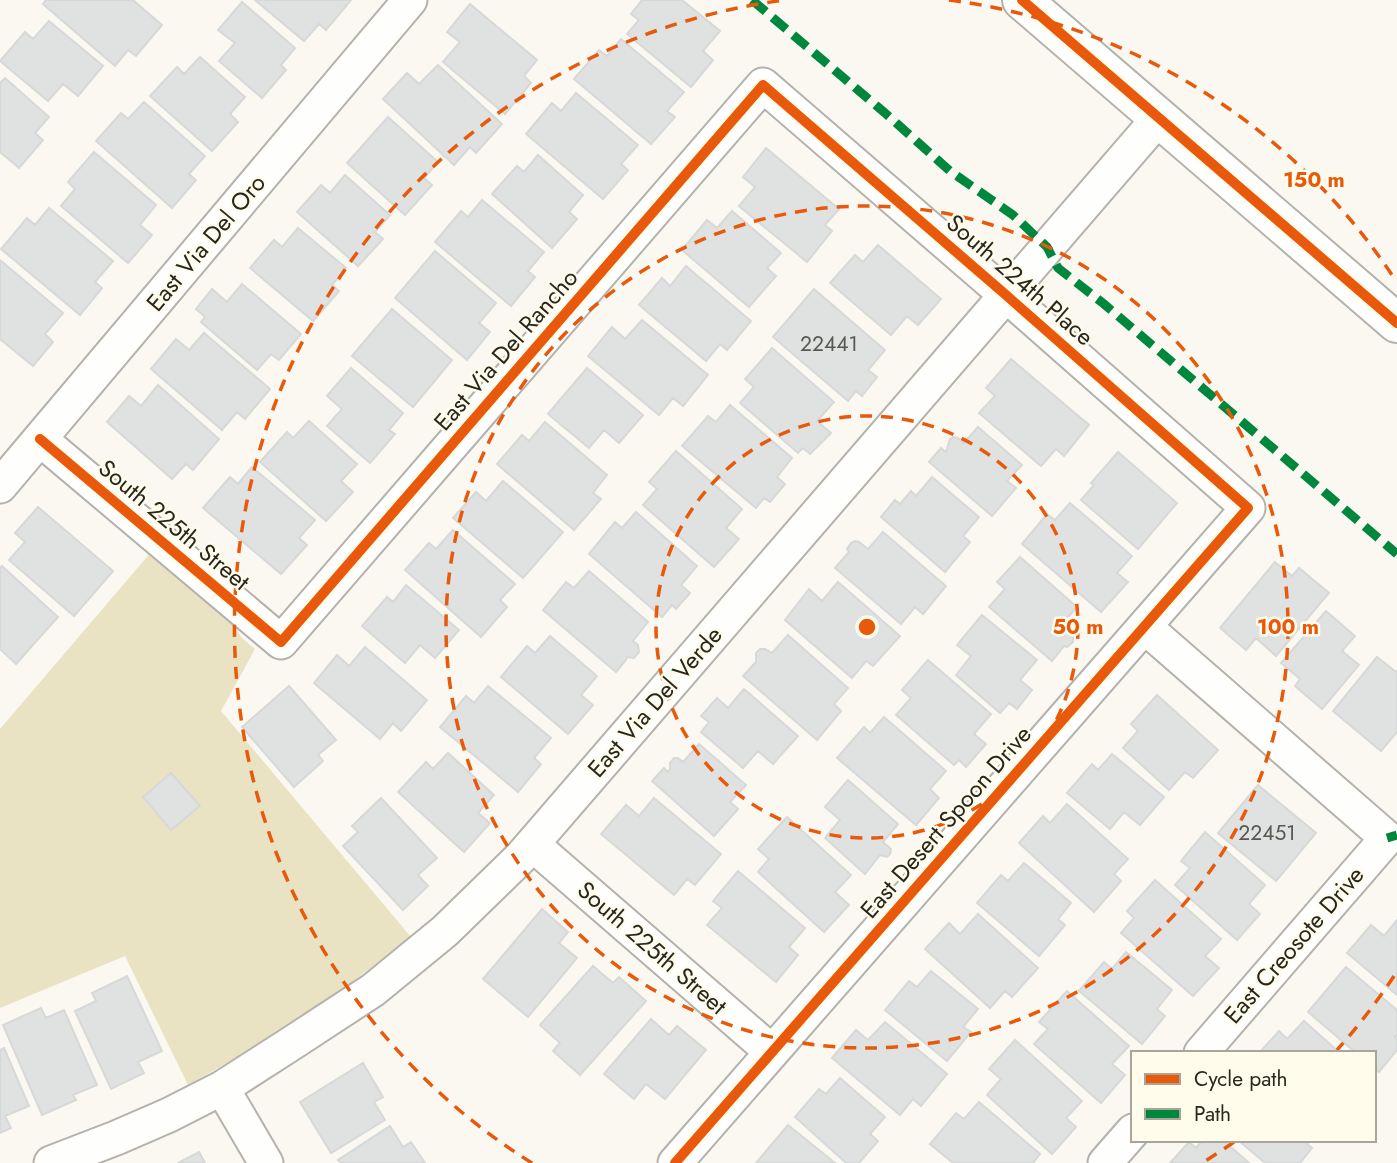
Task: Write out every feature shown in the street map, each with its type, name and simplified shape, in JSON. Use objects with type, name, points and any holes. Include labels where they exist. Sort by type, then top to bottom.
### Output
[{"type":"street","name":"East Via Del Oro","points":[[0,486],[410,0]]},
{"type":"street","points":[[1022,0],[1397,323]]},
{"type":"street","name":"South 224th Place","points":[[763,85],[1248,508]]},
{"type":"street","name":"East Via Del Rancho","points":[[281,642],[763,85]]},
{"type":"street","name":"East Via Del Verde","points":[[51,1163],[169,1115],[222,1088],[373,990],[446,931],[533,844],[1158,119]]},
{"type":"street","name":"South 225th Street","points":[[40,439],[281,642]]},
{"type":"street","name":"East Desert Spoon Drive","points":[[674,1163],[1248,508]]},
{"type":"street","name":"East Creosote Drive","points":[[1145,627],[1387,838],[1202,1051]]},
{"type":"street","name":"South 225th Street","points":[[533,844],[772,1052]]},
{"type":"street","points":[[222,1088],[266,1163]]},
{"type":"street","points":[[1105,1163],[1131,1133]]},
{"type":"shaded area","points":[[152,551],[229,618],[242,638],[255,649],[221,711],[411,937],[328,1000],[250,1050],[188,1085],[125,956],[0,1008],[0,729]]},
{"type":"building","points":[[46,0],[133,0],[162,25],[136,56],[128,50],[115,66],[43,4]]},
{"type":"building","points":[[255,0],[351,0],[326,30],[319,24],[304,41]]},
{"type":"building","points":[[642,0],[682,0],[720,31],[703,51],[713,60],[691,87],[627,34],[639,20],[631,14]]},
{"type":"building","points":[[242,2],[295,48],[281,65],[286,70],[262,98],[219,61],[235,43],[218,30]]},
{"type":"building","points":[[470,4],[537,60],[524,76],[531,83],[505,114],[443,62],[460,42],[447,32]]},
{"type":"building","points":[[49,21],[103,66],[78,96],[63,84],[48,101],[0,61],[25,32],[33,39]]},
{"type":"building","points":[[621,39],[684,92],[667,111],[675,117],[651,144],[574,79],[599,50],[607,56]]},
{"type":"building","points":[[200,57],[245,97],[230,114],[238,122],[212,151],[150,96],[177,67],[184,74]]},
{"type":"building","points":[[438,65],[502,124],[476,153],[470,147],[454,165],[383,99],[407,73],[419,84]]},
{"type":"building","points":[[5,78],[49,117],[35,133],[43,140],[19,168],[0,152],[0,83]]},
{"type":"building","points":[[576,93],[638,145],[621,164],[628,170],[603,199],[526,134],[552,103],[561,111]]},
{"type":"building","points":[[144,102],[205,156],[189,174],[196,180],[172,208],[96,141],[121,113],[128,119]]},
{"type":"building","points":[[388,117],[438,162],[424,178],[432,185],[405,215],[347,163]]},
{"type":"building","points":[[766,148],[839,209],[825,225],[832,231],[807,262],[739,206],[755,187],[743,177]]},
{"type":"building","points":[[94,152],[156,205],[140,225],[152,235],[128,263],[61,206],[75,189],[68,182]]},
{"type":"building","points":[[538,155],[583,195],[569,212],[577,219],[552,248],[492,194],[517,166],[524,172]]},
{"type":"building","points":[[345,175],[390,215],[375,232],[383,239],[358,266],[297,212],[321,185],[330,193]]},
{"type":"building","points":[[482,200],[544,252],[528,271],[535,277],[511,306],[435,242],[461,211],[468,217]]},
{"type":"building","points":[[49,208],[113,261],[95,282],[102,288],[80,315],[1,249],[27,218],[35,225]]},
{"type":"building","points":[[732,211],[781,253],[767,268],[776,276],[749,307],[682,250],[707,220],[717,228]]},
{"type":"building","points":[[298,228],[346,268],[332,285],[339,291],[313,321],[250,268],[274,240],[282,247]]},
{"type":"building","points":[[878,245],[941,299],[918,325],[907,316],[891,335],[830,283],[855,255],[863,262]]},
{"type":"building","points":[[435,251],[496,303],[479,323],[490,332],[467,360],[395,298]]},
{"type":"building","points":[[0,260],[63,313],[45,334],[53,342],[33,366],[0,339]]},
{"type":"building","points":[[686,266],[751,321],[727,350],[720,344],[706,361],[639,305],[662,278],[670,286]]},
{"type":"building","points":[[242,284],[301,334],[279,360],[271,354],[257,370],[201,322],[205,317],[196,309],[212,289],[227,302]]},
{"type":"building","points":[[814,289],[885,350],[868,370],[877,377],[862,396],[856,391],[848,401],[773,337]]},
{"type":"building","points":[[392,309],[452,360],[413,407],[352,356]]},
{"type":"building","points":[[642,320],[708,375],[683,406],[673,398],[659,415],[588,356],[612,327],[625,339]]},
{"type":"building","points":[[204,333],[270,389],[245,419],[237,412],[222,430],[151,369],[176,339],[189,350]]},
{"type":"building","points":[[772,348],[834,402],[817,421],[831,433],[810,454],[803,448],[798,453],[740,403],[754,387],[745,379]]},
{"type":"building","points":[[1011,359],[1089,425],[1064,456],[1056,449],[1041,466],[979,413],[995,396],[986,388]]},
{"type":"building","points":[[351,368],[403,413],[389,430],[395,434],[370,463],[327,426],[342,409],[327,396]]},
{"type":"building","points":[[587,368],[643,415],[619,443],[604,430],[589,448],[548,414]]},
{"type":"building","points":[[158,385],[219,439],[193,470],[186,464],[172,479],[107,422],[129,396],[141,406]]},
{"type":"building","points":[[730,405],[792,458],[777,477],[785,484],[770,502],[764,498],[756,508],[682,446],[708,416],[716,422]]},
{"type":"building","points":[[309,421],[357,464],[341,481],[353,492],[326,521],[260,462],[287,432],[293,438]]},
{"type":"building","points":[[545,422],[607,475],[593,493],[601,499],[574,530],[497,464],[522,435],[529,441]]},
{"type":"building","points":[[978,427],[1022,465],[1007,481],[1016,488],[992,516],[929,462],[941,448],[946,452],[950,439],[958,438],[964,443]]},
{"type":"building","points":[[676,451],[742,509],[726,528],[739,539],[714,567],[643,505],[657,489],[649,482]]},
{"type":"building","points":[[1118,452],[1177,503],[1138,549],[1081,500],[1094,485],[1091,483]]},
{"type":"building","points":[[252,467],[315,520],[299,538],[307,545],[281,574],[203,508],[230,477],[238,484]]},
{"type":"building","points":[[932,477],[979,517],[963,536],[970,542],[945,572],[881,517],[895,500],[900,504],[911,491],[916,496]]},
{"type":"building","points":[[503,481],[563,532],[523,578],[453,518],[476,492],[486,501]]},
{"type":"building","points":[[1070,503],[1132,556],[1117,573],[1128,582],[1101,612],[1022,544],[1047,514],[1055,520]]},
{"type":"building","points":[[38,507],[113,571],[74,616],[9,560],[25,542],[15,533]]},
{"type":"building","points":[[636,512],[697,566],[681,585],[690,593],[676,609],[672,605],[662,617],[589,554],[615,522],[622,528]]},
{"type":"building","points":[[453,530],[515,584],[500,600],[507,607],[481,637],[405,570],[429,543],[436,549]]},
{"type":"building","points":[[883,532],[946,586],[923,614],[915,607],[901,624],[835,568],[849,552],[847,549],[851,543],[859,542],[868,549]]},
{"type":"building","points":[[1020,557],[1077,607],[1061,625],[1073,636],[1073,642],[1067,647],[1064,646],[1052,661],[989,607],[1005,589],[997,582]]},
{"type":"building","points":[[1275,562],[1292,576],[1299,568],[1329,593],[1276,656],[1256,638],[1246,650],[1220,628]]},
{"type":"building","points":[[2,566],[58,617],[16,664],[0,649]]},
{"type":"building","points":[[589,571],[648,622],[633,641],[638,645],[639,652],[634,658],[627,657],[616,672],[543,610],[566,582],[574,588]]},
{"type":"building","points":[[838,582],[900,636],[873,666],[866,661],[852,678],[785,620],[809,589],[822,601]]},
{"type":"building","points":[[406,585],[459,630],[435,658],[420,645],[405,663],[362,626],[387,597],[393,602]]},
{"type":"building","points":[[1326,611],[1355,636],[1342,651],[1359,665],[1322,709],[1295,686],[1300,679],[1281,663]]},
{"type":"building","points":[[982,615],[1037,660],[1020,680],[1032,690],[1017,709],[1009,703],[1000,713],[956,675],[971,656],[957,645]]},
{"type":"building","points":[[788,635],[848,688],[834,704],[841,711],[817,740],[743,676],[756,662],[756,653],[760,649],[772,653]]},
{"type":"building","points":[[550,636],[597,676],[581,695],[593,705],[568,734],[501,677],[527,646],[535,653]]},
{"type":"building","points":[[365,647],[427,700],[401,731],[393,723],[380,739],[314,683],[337,655],[349,666]]},
{"type":"building","points":[[1377,657],[1397,671],[1397,732],[1381,751],[1333,711]]},
{"type":"building","points":[[928,660],[991,714],[974,734],[986,744],[966,767],[959,760],[954,765],[896,715],[911,698],[902,690]]},
{"type":"building","points":[[289,686],[336,740],[318,755],[323,761],[294,787],[242,727]]},
{"type":"building","points":[[488,686],[551,738],[534,758],[541,764],[518,792],[440,727],[466,696],[474,703]]},
{"type":"building","points":[[744,689],[798,736],[773,764],[758,751],[743,768],[701,732],[709,722],[701,716],[717,698],[728,708]]},
{"type":"building","points":[[1157,695],[1218,750],[1193,778],[1185,772],[1169,790],[1123,748],[1138,731],[1131,724]]},
{"type":"building","points":[[884,717],[946,771],[930,789],[939,798],[916,825],[837,758],[864,727],[870,733]]},
{"type":"building","points":[[699,744],[746,785],[730,802],[738,809],[714,836],[652,781],[664,768],[668,772],[674,758],[683,762]]},
{"type":"building","points":[[448,753],[494,795],[478,813],[490,823],[464,852],[398,792],[426,762],[433,769]]},
{"type":"building","points":[[1112,754],[1164,797],[1140,825],[1124,812],[1110,829],[1067,793],[1092,764],[1098,770]]},
{"type":"building","points":[[171,773],[200,806],[171,830],[143,797]]},
{"type":"building","points":[[848,780],[898,824],[883,842],[891,849],[890,854],[887,857],[880,855],[865,874],[825,838],[840,820],[825,807]]},
{"type":"building","points":[[1258,785],[1316,833],[1276,881],[1218,833]]},
{"type":"building","points":[[381,798],[437,858],[418,875],[428,886],[403,910],[343,846],[358,832],[352,826]]},
{"type":"building","points":[[654,798],[721,854],[695,885],[687,879],[674,895],[601,834],[626,805],[639,816]]},
{"type":"building","points":[[1067,804],[1128,859],[1114,874],[1121,881],[1094,912],[1019,843],[1043,816],[1050,823]]},
{"type":"building","points":[[787,817],[851,875],[835,892],[849,905],[824,932],[758,872],[769,859],[758,849]]},
{"type":"building","points":[[1205,832],[1265,885],[1249,904],[1260,914],[1237,940],[1175,885],[1190,868],[1181,861]]},
{"type":"building","points":[[1024,863],[1071,903],[1058,919],[1065,925],[1039,956],[977,903],[1001,875],[1008,881]]},
{"type":"building","points":[[738,871],[805,928],[789,947],[798,955],[776,982],[707,925],[722,908],[713,901]]},
{"type":"building","points":[[1155,880],[1221,939],[1205,956],[1219,968],[1193,996],[1121,933],[1134,918],[1127,911]]},
{"type":"building","points":[[542,909],[568,932],[559,943],[577,958],[528,1017],[483,979]]},
{"type":"building","points":[[978,914],[1038,968],[1012,997],[1005,991],[990,1008],[925,949],[949,923],[960,934]]},
{"type":"building","points":[[1397,920],[1397,995],[1347,953],[1371,925],[1384,936]]},
{"type":"building","points":[[1126,952],[1172,990],[1157,1009],[1165,1016],[1142,1044],[1079,991],[1104,962],[1112,969]]},
{"type":"building","points":[[593,966],[613,983],[619,977],[646,1001],[580,1075],[553,1051],[560,1043],[540,1025]]},
{"type":"building","points":[[1346,967],[1397,1010],[1397,1050],[1379,1072],[1376,1070],[1376,1051],[1354,1051],[1308,1012]]},
{"type":"building","points":[[931,971],[978,1009],[963,1027],[971,1032],[947,1061],[885,1010],[909,981],[917,987]]},
{"type":"building","points":[[127,976],[162,1051],[138,1062],[144,1073],[111,1089],[75,1011],[96,1001],[92,993]]},
{"type":"building","points":[[1067,991],[1129,1046],[1112,1064],[1125,1075],[1101,1103],[1034,1044],[1048,1029],[1039,1022]]},
{"type":"building","points":[[41,1008],[46,1018],[64,1010],[97,1085],[73,1095],[76,1100],[42,1115],[3,1025]]},
{"type":"building","points":[[651,1019],[669,1035],[677,1026],[706,1050],[665,1099],[646,1084],[634,1099],[604,1074]]},
{"type":"building","points":[[1304,1021],[1338,1051],[1261,1051],[1279,1031],[1287,1039]]},
{"type":"building","points":[[885,1022],[947,1074],[921,1106],[913,1099],[900,1115],[832,1058],[856,1030],[868,1040]]},
{"type":"building","points":[[1015,1040],[1082,1101],[1066,1118],[1076,1127],[1052,1154],[987,1095],[1001,1079],[989,1069]]},
{"type":"building","points":[[4,1048],[29,1106],[5,1116],[11,1128],[0,1133],[0,1050]]},
{"type":"building","points":[[363,1063],[383,1097],[374,1102],[385,1120],[331,1153],[300,1102]]},
{"type":"building","points":[[840,1078],[885,1117],[870,1134],[878,1141],[859,1163],[846,1163],[795,1117],[819,1089],[826,1094]]},
{"type":"building","points":[[979,1102],[1040,1154],[1033,1163],[953,1163],[930,1144],[956,1113],[964,1119]]},
{"type":"building","points":[[788,1125],[835,1163],[756,1163]]},
{"type":"building","points":[[390,1126],[403,1147],[411,1142],[425,1163],[341,1163],[338,1160]]},
{"type":"building","points":[[1189,1142],[1196,1148],[1201,1142],[1225,1142],[1249,1163],[1170,1163]]},
{"type":"building","points":[[1240,1142],[1309,1142],[1307,1144],[1312,1148],[1300,1163],[1265,1163]]},
{"type":"building","points":[[199,1152],[205,1163],[178,1163]]},
{"type":"marked path","points":[[752,0],[950,171],[1013,215],[1047,247],[1058,268],[1104,304],[1397,554]]},
{"type":"marked path","points":[[1387,838],[1397,835]]},
{"type":"cycle path","points":[[1022,0],[1397,323]]},
{"type":"cycle path","points":[[40,439],[281,642],[763,85],[1248,508],[675,1163]]}]
